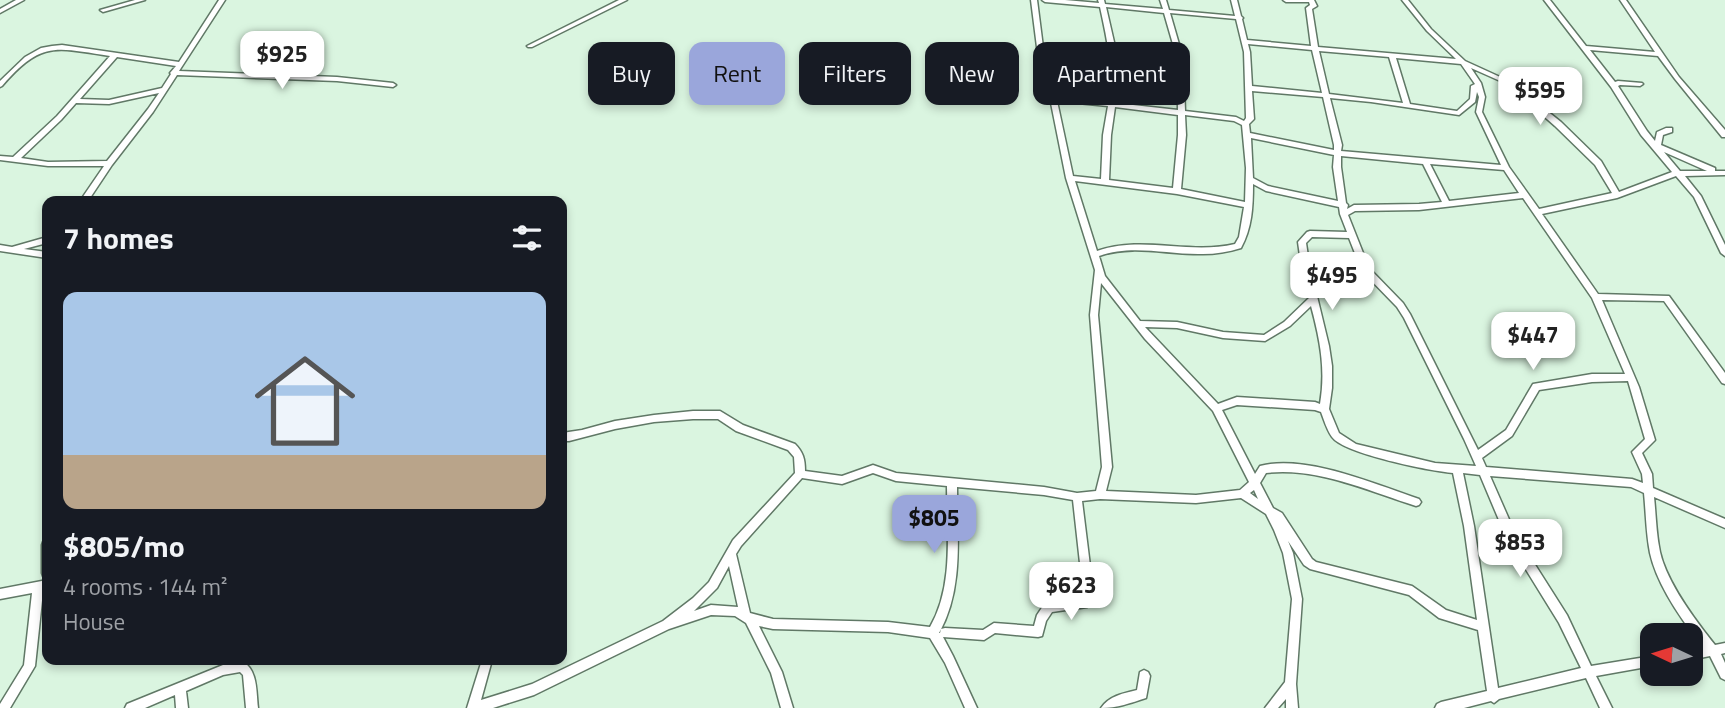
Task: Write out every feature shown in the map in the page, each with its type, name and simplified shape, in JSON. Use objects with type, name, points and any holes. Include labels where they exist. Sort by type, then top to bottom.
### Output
[{"type":"street","points":[[0,11],[21,0]]},
{"type":"street","points":[[103,10],[142,0]]},
{"type":"street","points":[[87,196],[109,163],[151,110],[222,0]]},
{"type":"street","points":[[530,46],[624,0]]},
{"type":"street","points":[[1034,0],[1039,42]]},
{"type":"street","points":[[1045,0],[1101,3],[1240,18]]},
{"type":"street","points":[[1163,0],[1180,58],[1182,135],[1177,191]]},
{"type":"street","points":[[1234,0],[1245,42],[1250,119],[1245,124]]},
{"type":"street","points":[[1286,0],[1310,0],[1314,6],[1309,8],[1325,95],[1336,132],[1341,204],[1365,269],[1400,305],[1407,316],[1477,456],[1511,536],[1563,618],[1606,708]]},
{"type":"street","points":[[1405,0],[1429,30],[1463,62],[1478,83],[1482,97],[1479,112],[1506,168],[1596,297],[1630,377],[1650,440],[1637,452],[1647,474],[1655,552],[1662,573],[1688,620],[1713,651],[1725,674]]},
{"type":"street","points":[[1547,0],[1614,86],[1644,133],[1679,173],[1709,214],[1713,232],[1725,253]]},
{"type":"street","points":[[1623,0],[1660,54],[1724,131]]},
{"type":"street","points":[[1101,3],[1115,70],[1113,106],[1107,135],[1105,182]]},
{"type":"street","points":[[1245,42],[1463,62],[1509,83],[1558,124],[1598,163],[1617,195]]},
{"type":"street","points":[[0,85],[24,61],[47,47],[72,48],[179,64]]},
{"type":"street","points":[[1585,48],[1660,54]]},
{"type":"street","points":[[15,160],[114,56]]},
{"type":"street","points":[[1392,56],[1407,105]]},
{"type":"street","points":[[1248,88],[1464,112],[1475,94],[1472,79],[1461,65],[1463,62]]},
{"type":"street","points":[[173,73],[337,79],[393,85]]},
{"type":"street","points":[[1614,86],[1618,83],[1640,84]]},
{"type":"street","points":[[74,101],[109,102],[162,90]]},
{"type":"street","points":[[1054,105],[1070,178],[1104,282],[1216,408],[1279,529],[1296,581],[1297,617],[1290,684],[1292,708]]},
{"type":"street","points":[[1094,255],[1119,248],[1177,251],[1233,248],[1241,243],[1249,179],[1248,135],[1245,124],[1236,119],[1104,105]]},
{"type":"street","points":[[1657,146],[1660,134],[1669,130]]},
{"type":"street","points":[[1248,135],[1338,154],[1506,168]]},
{"type":"street","points":[[1657,146],[1721,173]]},
{"type":"street","points":[[0,158],[70,165],[109,163]]},
{"type":"street","points":[[1425,161],[1447,204]]},
{"type":"street","points":[[1538,212],[1617,195],[1679,173],[1721,173]]},
{"type":"street","points":[[1070,178],[1177,191],[1246,205]]},
{"type":"street","points":[[1249,179],[1266,188],[1354,208],[1447,204],[1524,195]]},
{"type":"street","points":[[1344,214],[1354,208]]},
{"type":"street","points":[[1351,235],[1310,234],[1303,238],[1313,299],[1326,348],[1330,382],[1324,409],[1342,441],[1416,464],[1632,483],[1725,524]]},
{"type":"street","points":[[11,249],[42,241]]},
{"type":"street","points":[[0,248],[42,254]]},
{"type":"street","points":[[1098,269],[1094,315],[1107,467],[1100,495]]},
{"type":"street","points":[[1596,297],[1666,298],[1725,380]]},
{"type":"street","points":[[1139,324],[1177,325],[1223,335],[1265,338],[1287,324],[1313,299]]},
{"type":"street","points":[[1477,456],[1508,433],[1536,387],[1592,378],[1630,377]]},
{"type":"street","points":[[1216,408],[1237,401],[1315,406],[1324,409]]},
{"type":"street","points":[[567,436],[602,431],[614,425],[634,425],[652,418],[720,415],[729,424],[746,433],[793,448],[799,455],[800,474],[731,552],[713,585],[697,603],[667,625]]},
{"type":"street","points":[[800,474],[842,480],[873,469],[896,477],[952,484],[1002,486],[1077,497],[1100,495],[1196,499],[1242,494],[1255,483],[1263,469],[1312,469],[1416,502]]},
{"type":"street","points":[[1457,469],[1471,527],[1481,626],[1493,697]]},
{"type":"street","points":[[952,484],[949,588],[944,616],[946,651],[952,672],[971,708]]},
{"type":"street","points":[[1242,494],[1278,516],[1308,562],[1314,566],[1412,591],[1443,614],[1481,626]]},
{"type":"street","points":[[945,633],[984,635],[993,628],[1038,632],[1041,619],[1049,607],[1083,603],[1088,590],[1077,497]]},
{"type":"street","points":[[731,552],[748,617],[776,672],[787,708]]},
{"type":"street","points":[[0,594],[42,586]]},
{"type":"street","points":[[4,708],[29,666],[42,592]]},
{"type":"street","points":[[474,708],[534,688],[667,625],[711,610],[736,611],[748,617],[789,626],[888,627],[933,633],[946,651]]},
{"type":"street","points":[[933,633],[944,616]]},
{"type":"street","points":[[1703,653],[1725,648]]},
{"type":"street","points":[[1441,708],[1473,704],[1588,672],[1640,663]]},
{"type":"street","points":[[131,708],[237,665]]},
{"type":"street","points":[[243,665],[248,673],[252,708]]},
{"type":"street","points":[[474,708],[486,665]]},
{"type":"street","points":[[1107,708],[1119,700],[1142,694],[1144,676]]},
{"type":"street","points":[[1271,708],[1290,684]]},
{"type":"street","points":[[180,690],[181,708]]}]
